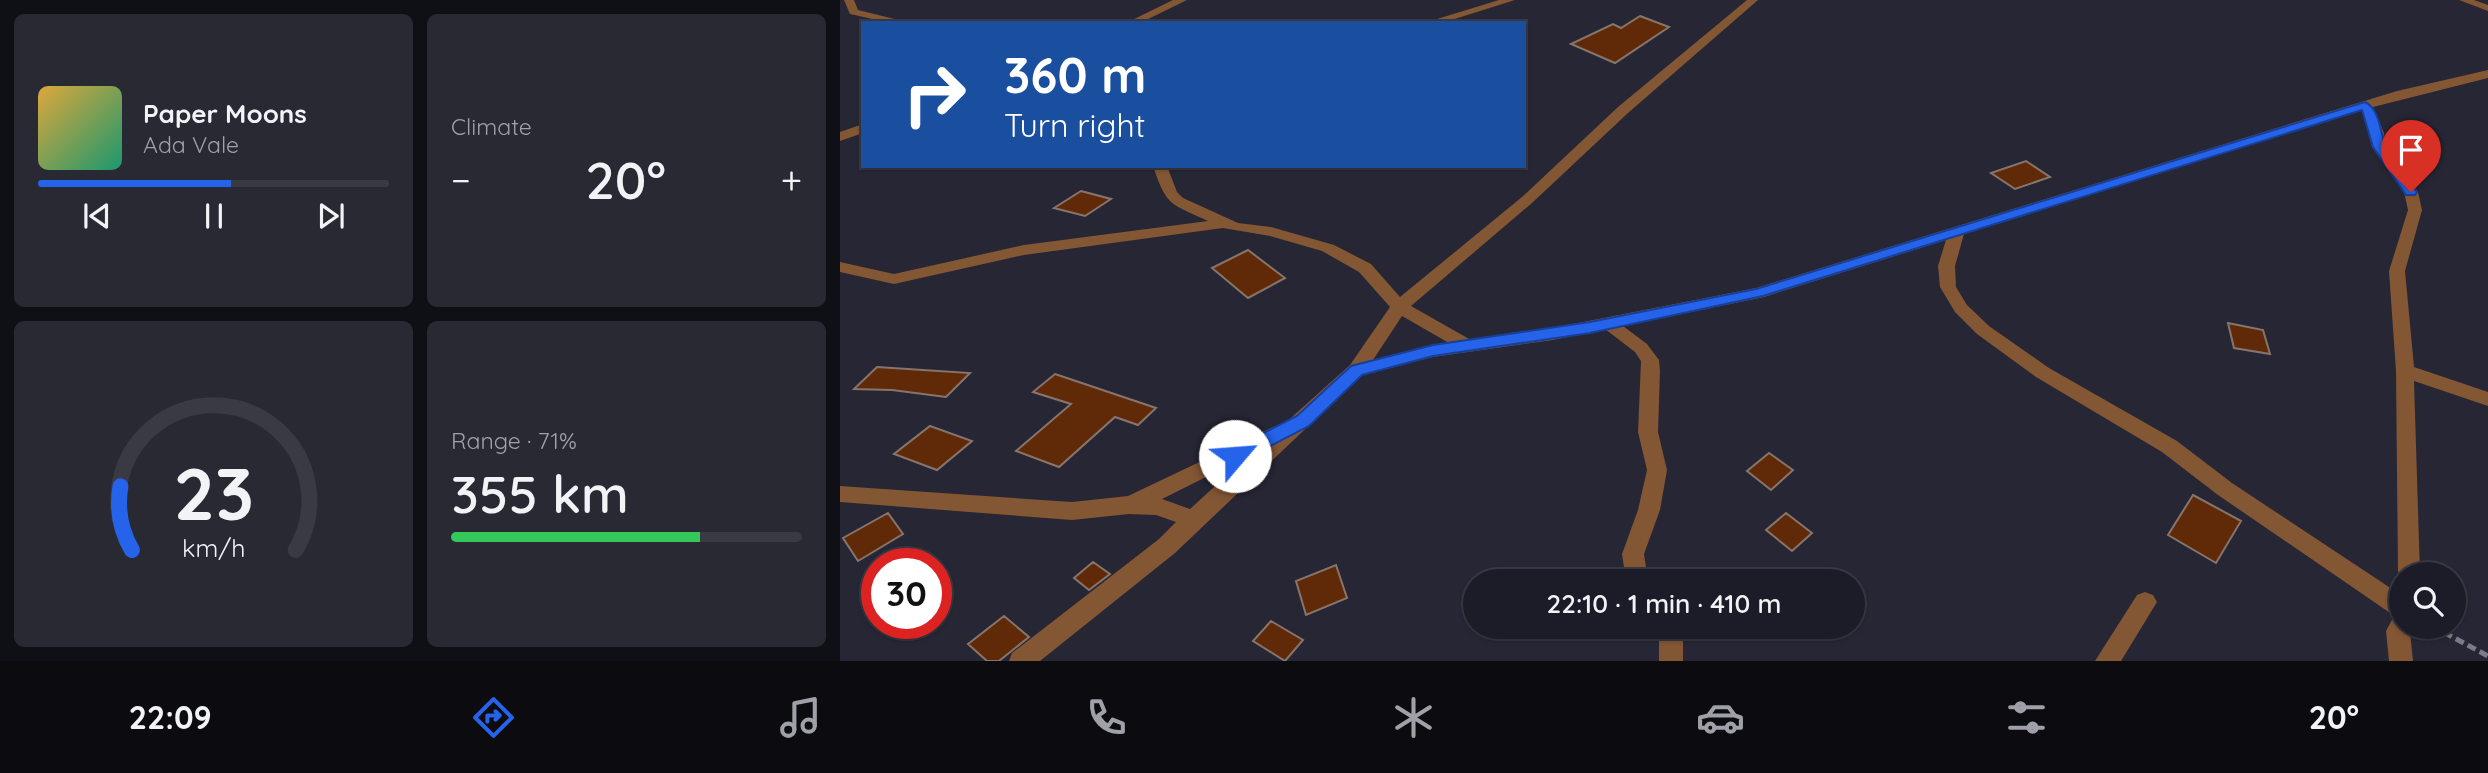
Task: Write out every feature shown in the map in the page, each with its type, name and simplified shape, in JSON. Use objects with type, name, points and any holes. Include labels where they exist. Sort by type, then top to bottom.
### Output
[{"type":"street","points":[[849,0],[854,12]]},
{"type":"street","points":[[1144,19],[1182,0]]},
{"type":"street","points":[[1437,21],[1510,0]]},
{"type":"street","points":[[1021,661],[1167,546],[1356,370],[1399,307],[1527,200],[1623,110],[1753,0]]},
{"type":"street","points":[[2463,0],[2488,8]]},
{"type":"street","points":[[840,16],[854,12],[897,21]]},
{"type":"street","points":[[1450,21],[1460,15]]},
{"type":"street","points":[[1356,370],[1413,355],[1609,324],[1758,293],[2365,105],[2488,74]]},
{"type":"street","points":[[2365,105],[2377,133],[2379,147],[2411,192],[2415,210],[2398,271],[2405,371],[2409,562]]},
{"type":"street","points":[[840,137],[861,129]]},
{"type":"street","points":[[1165,168],[1173,198],[1224,223],[1328,248],[1365,268],[1399,307],[1467,345]]},
{"type":"street","points":[[840,267],[894,279],[1024,250],[1224,223]]},
{"type":"street","points":[[1956,231],[1945,272],[1948,287],[1966,314],[1987,333],[2033,365],[2160,440],[2227,490],[2389,600]]},
{"type":"street","points":[[1609,324],[1642,348],[1650,360],[1648,432],[1657,470],[1649,510],[1633,554],[1634,569]]},
{"type":"street","points":[[2405,371],[2488,399]]},
{"type":"street","points":[[1129,505],[1168,489],[1303,421]]},
{"type":"street","points":[[840,494],[1072,511],[1129,505],[1170,509],[1192,520]]},
{"type":"street","points":[[2107,661],[2145,602]]},
{"type":"street","points":[[1671,639],[1671,661]]},
{"type":"street","points":[[2399,639],[2401,661]]},
{"type":"path","points":[[2456,639],[2488,656]]},
{"type":"building","points":[[1640,16],[1669,27],[1615,63],[1571,44],[1613,24],[1621,28]]},
{"type":"building","points":[[2026,161],[2050,177],[2015,189],[1991,173]]},
{"type":"building","points":[[1081,191],[1111,199],[1085,216],[1054,208]]},
{"type":"building","points":[[1248,250],[1285,278],[1248,298],[1212,268]]},
{"type":"building","points":[[2228,323],[2263,330],[2270,354],[2234,348]]},
{"type":"building","points":[[877,367],[970,373],[946,397],[892,390],[854,389]]},
{"type":"building","points":[[1055,374],[1156,408],[1138,425],[1115,417],[1059,467],[1016,451],[1071,404],[1033,392]]},
{"type":"building","points":[[930,426],[972,441],[937,470],[894,454]]},
{"type":"building","points":[[1769,453],[1793,470],[1771,490],[1747,471]]},
{"type":"building","points":[[2193,495],[2241,521],[2216,563],[2168,535]]},
{"type":"building","points":[[888,513],[903,534],[880,548],[861,548],[861,559],[858,561],[843,538]]},
{"type":"building","points":[[1786,513],[1812,533],[1792,551],[1766,530]]},
{"type":"building","points":[[1093,562],[1110,574],[1089,590],[1074,578]]},
{"type":"building","points":[[1336,565],[1347,598],[1306,615],[1296,581]]},
{"type":"building","points":[[1004,616],[1029,637],[999,661],[987,661],[968,644]]},
{"type":"building","points":[[1271,621],[1303,640],[1285,661],[1253,641]]},
{"type":"route","points":[[1235,456],[1303,421],[1356,370],[1433,351],[1633,320],[1758,293],[2365,105],[2377,133],[2379,147],[2411,192]]}]
